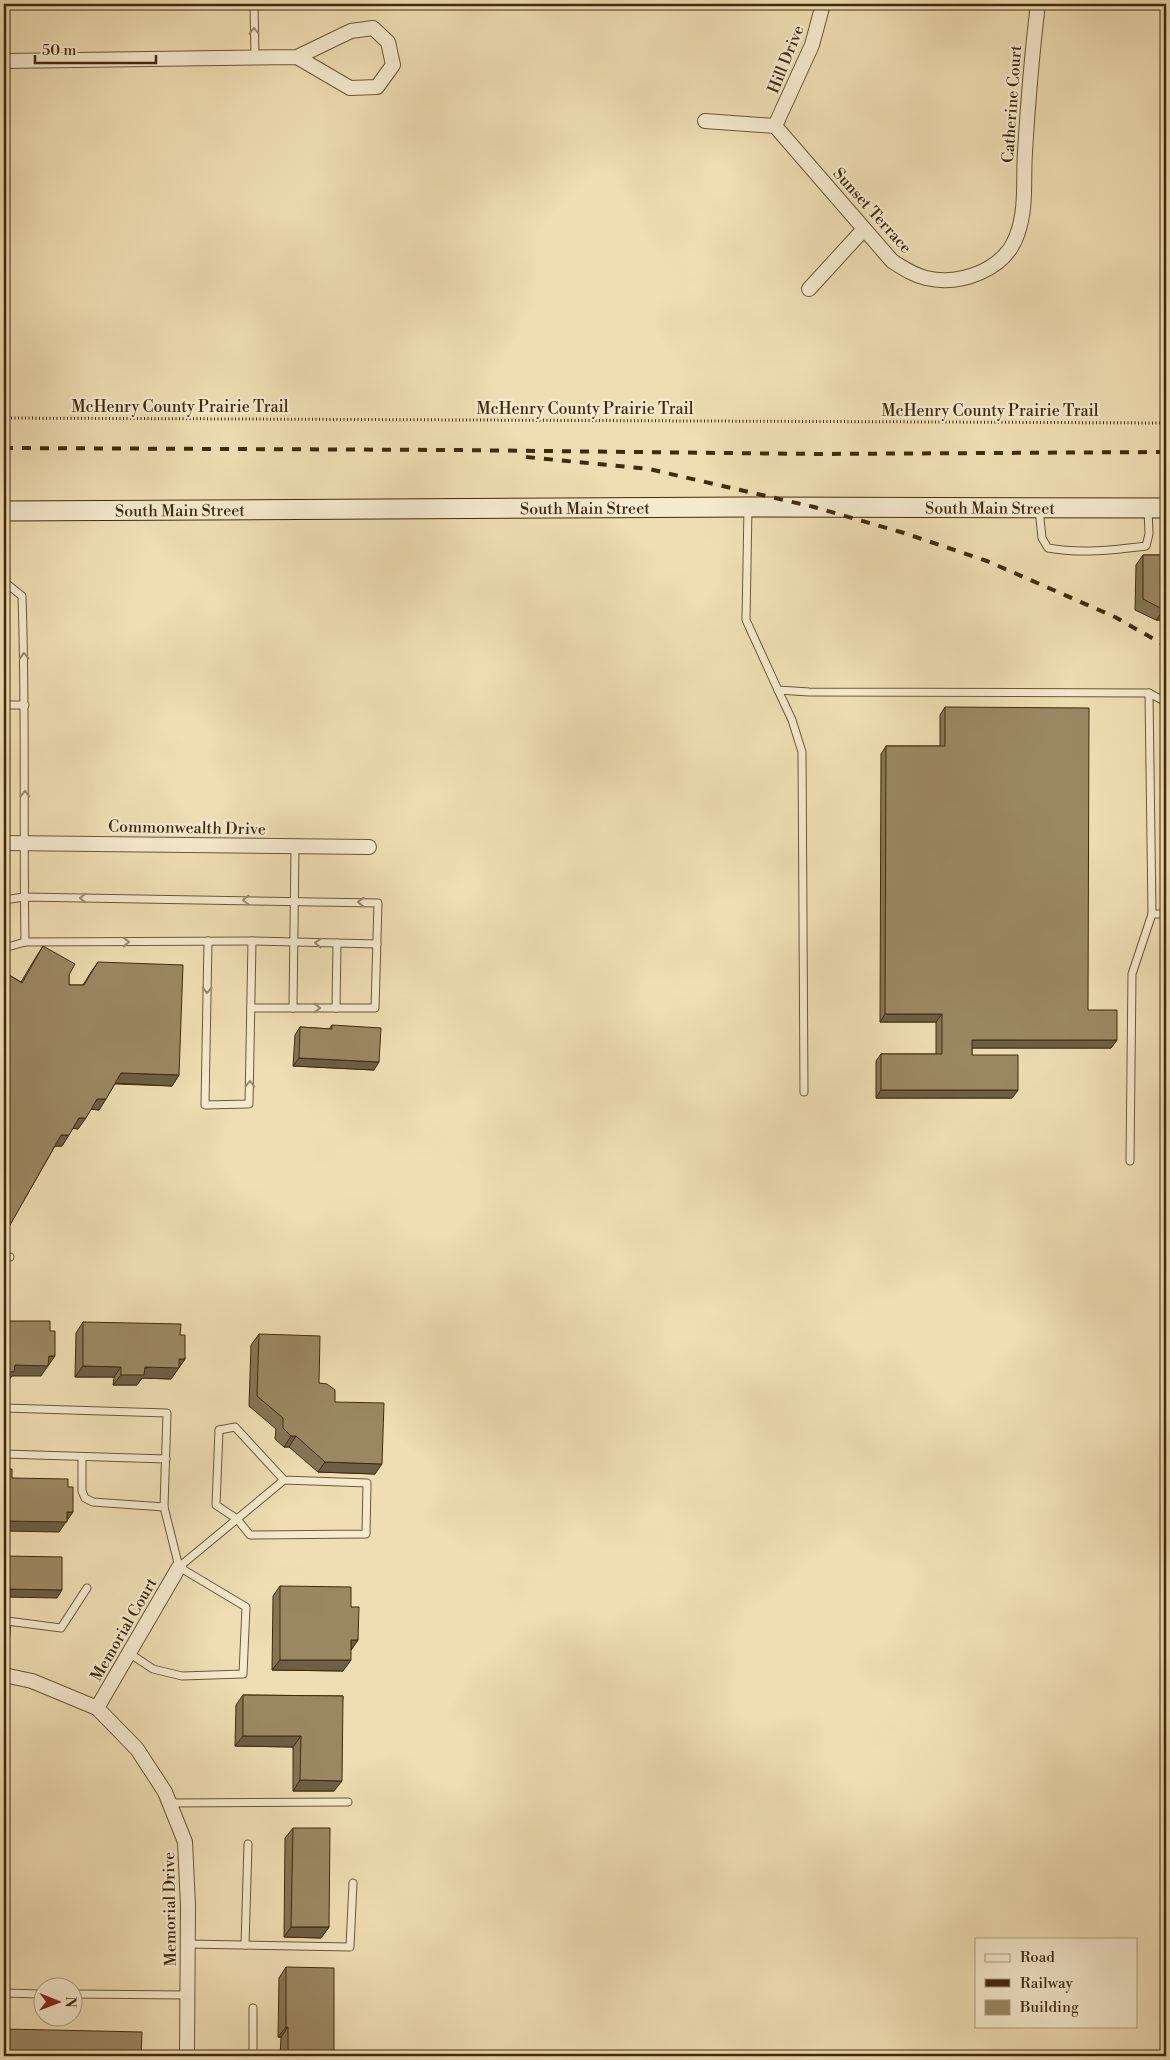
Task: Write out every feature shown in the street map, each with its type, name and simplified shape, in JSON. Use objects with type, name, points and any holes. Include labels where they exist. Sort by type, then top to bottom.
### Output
[{"type":"street","name":"Hill Drive","points":[[775,126],[812,45],[823,4]]},
{"type":"street","name":"Catherine Court","points":[[1024,208],[1023,183],[1028,97],[1038,4]]},
{"type":"street","points":[[4,61],[297,57],[351,31],[373,28],[388,42],[394,64],[377,87],[350,88],[297,57]]},
{"type":"street","points":[[705,121],[775,126]]},
{"type":"street","name":"Sunset Terrace","points":[[775,126],[892,261],[908,272],[925,278],[944,280],[969,277],[992,266],[1008,254],[1017,235],[1024,208]]},
{"type":"street","points":[[808,289],[864,229]]},
{"type":"street","name":"South Main Street","points":[[4,511],[748,507],[1157,508]]},
{"type":"street","name":"Commonwealth Drive","points":[[4,843],[369,848]]},
{"type":"street","name":"Memorial Court","points":[[97,1708],[179,1567]]},
{"type":"street","name":"Memorial Drive","points":[[4,1675],[32,1681],[97,1708],[137,1749],[165,1792],[185,1842],[188,1906],[186,2056]]},
{"type":"lane","points":[[254,4],[255,57]]},
{"type":"lane","points":[[748,507],[746,620],[792,720],[802,752],[804,1092]]},
{"type":"lane","points":[[1039,508],[1042,538],[1048,548],[1068,552],[1146,546],[1157,508]]},
{"type":"lane","points":[[4,584],[7,584],[22,596],[25,705],[23,843],[25,942]]},
{"type":"lane","points":[[778,690],[809,692],[1149,693],[1166,702]]},
{"type":"lane","points":[[1130,1161],[1132,974],[1152,914],[1149,693]]},
{"type":"lane","points":[[4,705],[25,705]]},
{"type":"lane","points":[[293,1008],[295,846]]},
{"type":"lane","points":[[4,900],[24,897],[378,903],[375,1008],[251,1008]]},
{"type":"lane","points":[[1152,914],[1166,914]]},
{"type":"lane","points":[[208,941],[205,1105],[249,1104],[252,941]]},
{"type":"lane","points":[[4,948],[25,942],[252,941],[376,944]]},
{"type":"lane","points":[[336,1008],[337,943]]},
{"type":"lane","points":[[4,1408],[168,1413],[164,1507],[179,1567],[246,1607],[243,1674],[182,1676],[152,1668],[129,1653]]},
{"type":"lane","points":[[179,1567],[237,1519],[284,1480],[367,1483],[366,1534],[250,1535],[237,1519],[216,1505],[219,1430],[235,1427],[284,1480]]},
{"type":"lane","points":[[4,1454],[166,1459]]},
{"type":"lane","points":[[82,1456],[82,1491],[85,1498],[93,1502],[164,1507]]},
{"type":"lane","points":[[4,1655],[5,1621],[61,1628],[87,1588]]},
{"type":"lane","points":[[169,1803],[348,1802]]},
{"type":"lane","points":[[245,1945],[248,1844]]},
{"type":"lane","points":[[187,1944],[350,1947],[353,1883]]},
{"type":"lane","points":[[4,1993],[32,1994]]},
{"type":"lane","points":[[82,1994],[187,1995]]},
{"type":"lane","points":[[253,2056],[254,2008]]},
{"type":"path","name":"McHenry County Prairie Trail","points":[[4,418],[1166,423]]},
{"type":"building","points":[[1143,555],[1166,555],[1166,610],[1143,599]]},
{"type":"building","points":[[945,707],[1089,708],[1088,1010],[1117,1010],[1117,1040],[972,1040],[972,1055],[1018,1055],[1018,1090],[881,1090],[881,1054],[942,1054],[942,1014],[885,1014],[886,746],[945,746]]},
{"type":"building","points":[[43,946],[75,964],[69,975],[69,985],[84,985],[98,962],[183,965],[179,1075],[121,1073],[106,1099],[97,1099],[86,1118],[79,1118],[69,1135],[61,1135],[6,1232],[4,1232],[4,972],[22,983]]},
{"type":"building","points":[[332,1025],[381,1028],[379,1062],[299,1058],[300,1027],[332,1029]]},
{"type":"building","points":[[4,1321],[50,1321],[50,1331],[55,1331],[55,1356],[49,1356],[48,1366],[15,1365],[14,1372],[4,1371]]},
{"type":"building","points":[[83,1322],[181,1324],[180,1335],[185,1335],[185,1359],[179,1359],[179,1368],[145,1367],[144,1375],[121,1375],[121,1367],[83,1366]]},
{"type":"building","points":[[259,1334],[320,1336],[319,1383],[327,1384],[335,1390],[335,1402],[384,1403],[382,1464],[325,1462],[296,1436],[291,1436],[283,1428],[283,1418],[257,1396]]},
{"type":"building","points":[[4,1469],[12,1469],[12,1478],[68,1479],[68,1487],[73,1487],[73,1512],[67,1512],[67,1522],[4,1521]]},
{"type":"building","points":[[4,1556],[62,1557],[62,1590],[4,1589]]},
{"type":"building","points":[[280,1586],[351,1587],[351,1607],[359,1607],[358,1640],[351,1640],[351,1660],[280,1660]]},
{"type":"building","points":[[243,1695],[343,1696],[342,1781],[300,1780],[301,1736],[243,1736]]},
{"type":"building","points":[[293,1828],[330,1828],[329,1927],[291,1927]]},
{"type":"building","points":[[286,1967],[334,1968],[334,2056],[288,2056]]},
{"type":"building","points":[[4,2029],[142,2032],[141,2056],[4,2056]]},
{"type":"railway","points":[[4,448],[817,454],[1166,452]]},
{"type":"railway","points":[[526,457],[649,469],[814,507],[904,533],[987,561],[1115,617],[1166,646]]}]
